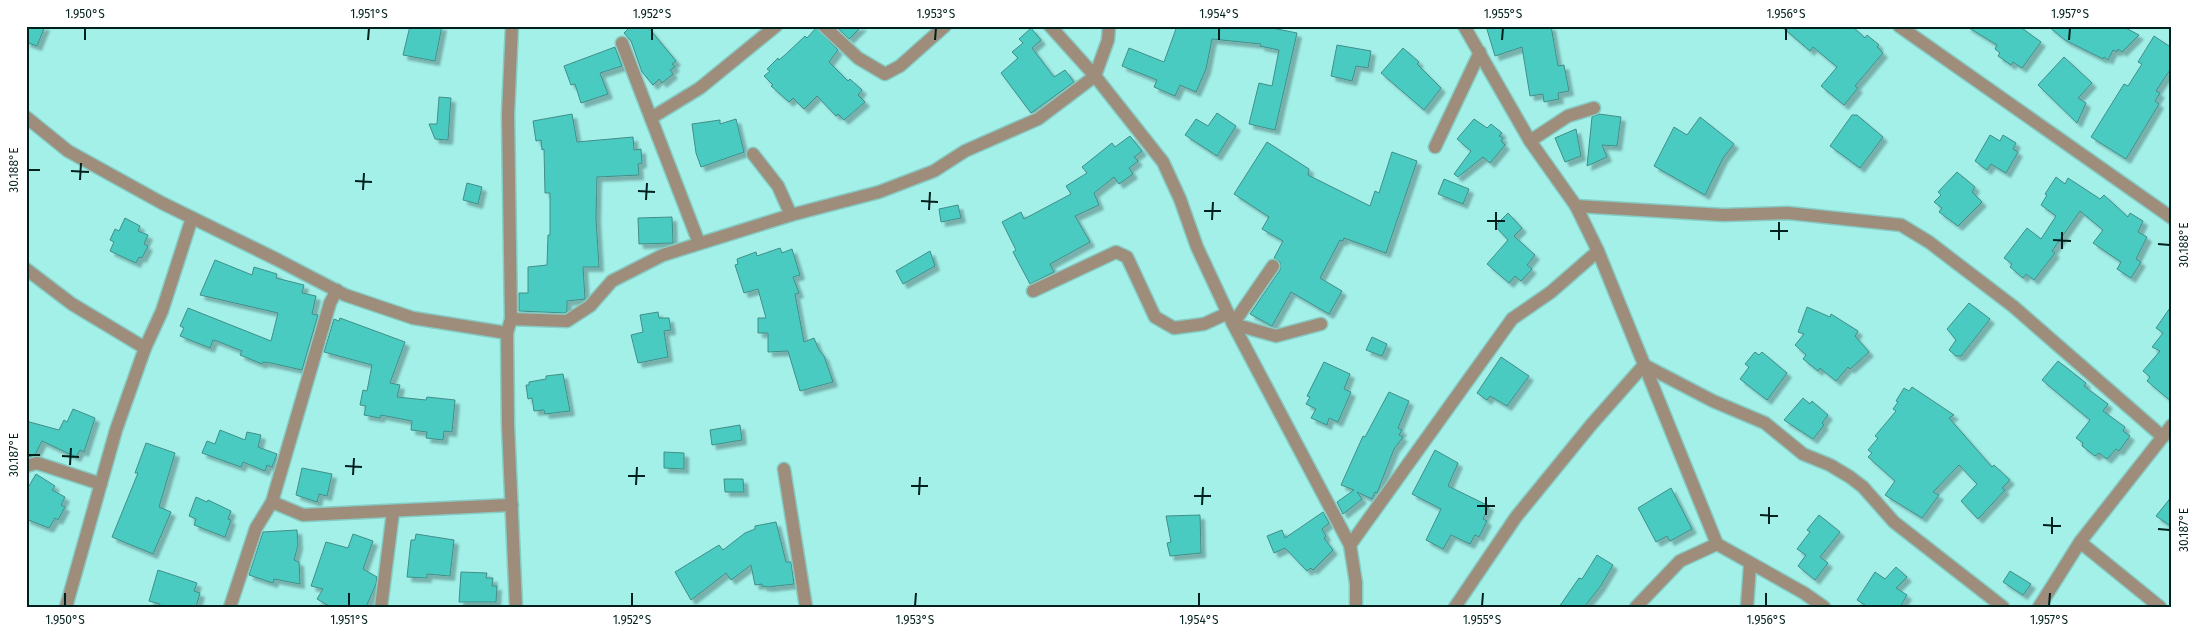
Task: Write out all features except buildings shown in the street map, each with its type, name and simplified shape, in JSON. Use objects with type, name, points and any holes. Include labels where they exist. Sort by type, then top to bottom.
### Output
[{"type":"street","points":[[512,26],[508,114],[511,319],[507,333],[508,425],[516,607]]},
{"type":"street","points":[[651,118],[700,88],[776,26]]},
{"type":"street","points":[[824,26],[858,58],[885,74],[900,66],[945,26]]},
{"type":"street","points":[[1050,26],[1095,76],[1163,162],[1180,199],[1197,247],[1230,319],[1350,545],[1356,583],[1356,607]]},
{"type":"street","points":[[511,319],[567,322],[590,306],[612,281],[664,255],[791,215],[879,192],[934,170],[965,151],[1038,119],[1095,76],[1108,40],[1109,26]]},
{"type":"street","points":[[1464,26],[1530,141],[1576,206],[1598,251],[1717,544],[1750,565],[1804,592],[1824,607]]},
{"type":"street","points":[[1899,26],[2172,218]]},
{"type":"street","points":[[622,43],[699,243]]},
{"type":"street","points":[[1436,147],[1480,52]]},
{"type":"street","points":[[1530,141],[1568,116],[1594,108]]},
{"type":"street","points":[[26,117],[68,151],[192,218],[360,301],[413,318],[507,333]]},
{"type":"street","points":[[753,154],[778,186],[791,215]]},
{"type":"street","points":[[1576,206],[1722,215],[1788,213],[1901,225],[1929,242],[2014,307],[2163,437]]},
{"type":"street","points":[[66,607],[116,430],[145,348],[162,311],[192,218]]},
{"type":"street","points":[[1350,545],[1512,319],[1551,292],[1598,251]]},
{"type":"street","points":[[1033,291],[1116,252],[1127,257],[1155,317],[1174,328],[1230,319],[1276,336],[1321,324]]},
{"type":"street","points":[[1230,319],[1273,266]]},
{"type":"street","points":[[26,269],[72,304],[145,348]]},
{"type":"street","points":[[230,607],[256,528],[272,502],[330,303],[337,290]]},
{"type":"street","points":[[1455,607],[1516,518],[1591,424],[1644,365]]},
{"type":"street","points":[[1644,365],[1713,401],[1766,423],[1803,454],[1830,465],[1850,477],[1863,487],[1894,522],[2003,607]]},
{"type":"street","points":[[2039,607],[2080,542],[2172,426]]},
{"type":"street","points":[[26,466],[37,463],[101,484]]},
{"type":"street","points":[[784,469],[806,607]]},
{"type":"street","points":[[272,502],[303,515],[512,505]]},
{"type":"street","points":[[381,607],[393,512]]},
{"type":"street","points":[[2080,542],[2160,607]]},
{"type":"street","points":[[1636,607],[1680,561],[1717,544]]},
{"type":"street","points":[[1747,607],[1750,565]]}]
